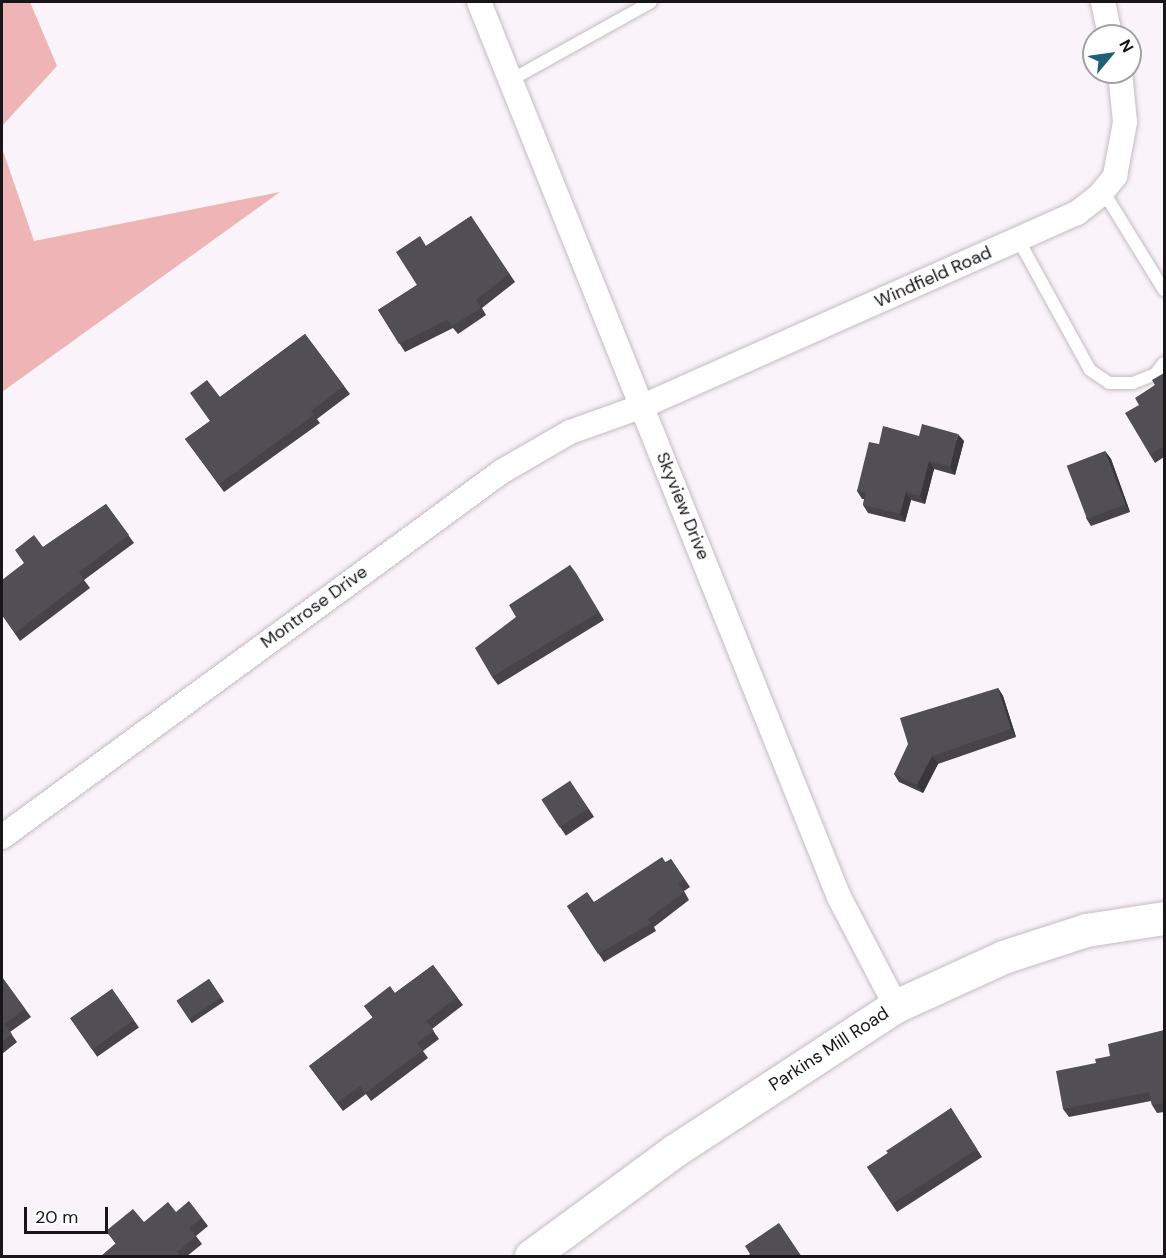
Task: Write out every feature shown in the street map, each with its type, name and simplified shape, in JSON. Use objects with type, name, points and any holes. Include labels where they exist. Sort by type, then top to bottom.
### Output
[{"type":"street","name":"Skyview Drive","points":[[479,2],[839,897],[896,1006]]},
{"type":"street","points":[[1103,2],[1108,24]]},
{"type":"street","name":"Windfield Road","points":[[643,406],[1077,213],[1103,191],[1115,177],[1122,152],[1123,84]]},
{"type":"street","name":"Montrose Drive","points":[[2,837],[501,472],[570,432],[643,406]]},
{"type":"street","name":"Parkins Mill Road","points":[[531,1257],[674,1151],[896,1006],[1034,947],[1086,930],[1164,918]]},
{"type":"lane","points":[[511,80],[651,2]]},
{"type":"lane","points":[[1103,191],[1164,290]]},
{"type":"lane","points":[[1018,239],[1090,370],[1109,383],[1133,382],[1155,374],[1164,363]]},
{"type":"shaded area","points":[[2,2],[30,2],[57,66],[2,126]]},
{"type":"shaded area","points":[[2,148],[34,241],[280,192],[2,392]]},
{"type":"building","points":[[471,216],[509,274],[476,300],[481,308],[452,326],[447,320],[399,344],[378,310],[417,285],[396,252],[420,236],[426,246]]},
{"type":"building","points":[[305,334],[344,386],[311,411],[314,415],[219,484],[185,439],[210,421],[190,393],[207,380],[220,397]]},
{"type":"building","points":[[1164,373],[1164,446],[1150,455],[1125,413],[1139,405],[1135,398],[1155,385],[1152,380]]},
{"type":"building","points":[[922,424],[958,434],[950,467],[929,461],[920,496],[906,492],[900,514],[863,505],[866,493],[857,491],[869,442],[879,444],[883,426],[919,436]]},
{"type":"building","points":[[1105,451],[1125,504],[1087,519],[1067,466]]},
{"type":"building","points":[[106,504],[129,535],[79,572],[84,580],[15,633],[2,615],[2,580],[24,563],[15,550],[34,535],[43,547]]},
{"type":"building","points":[[570,565],[599,612],[492,677],[475,648],[516,617],[509,605]]},
{"type":"building","points":[[998,688],[1011,729],[932,756],[917,785],[894,774],[908,744],[900,718]]},
{"type":"building","points":[[570,781],[588,809],[559,827],[541,800]]},
{"type":"building","points":[[662,857],[666,863],[671,859],[684,879],[678,883],[684,892],[648,919],[651,923],[598,954],[567,906],[587,892],[594,902]]},
{"type":"building","points":[[433,965],[457,997],[426,1021],[434,1031],[417,1043],[423,1050],[365,1093],[360,1086],[337,1103],[309,1066],[373,1017],[364,1006],[390,986],[395,993]]},
{"type":"building","points":[[2,977],[25,1009],[4,1024],[12,1034],[2,1042]]},
{"type":"building","points":[[209,979],[221,997],[189,1019],[177,1001]]},
{"type":"building","points":[[112,989],[134,1020],[92,1049],[70,1018]]},
{"type":"building","points":[[1164,1030],[1164,1103],[1152,1105],[1149,1092],[1063,1109],[1056,1071],[1096,1063],[1095,1059],[1110,1056],[1108,1044]]},
{"type":"building","points":[[951,1108],[977,1149],[892,1204],[867,1167],[888,1153],[886,1151]]},
{"type":"building","points":[[189,1201],[202,1218],[189,1228],[196,1236],[177,1252],[181,1257],[100,1257],[116,1243],[106,1231],[133,1209],[144,1222],[168,1202],[176,1212]]},
{"type":"building","points":[[779,1223],[802,1257],[746,1257],[750,1254],[745,1246]]}]
